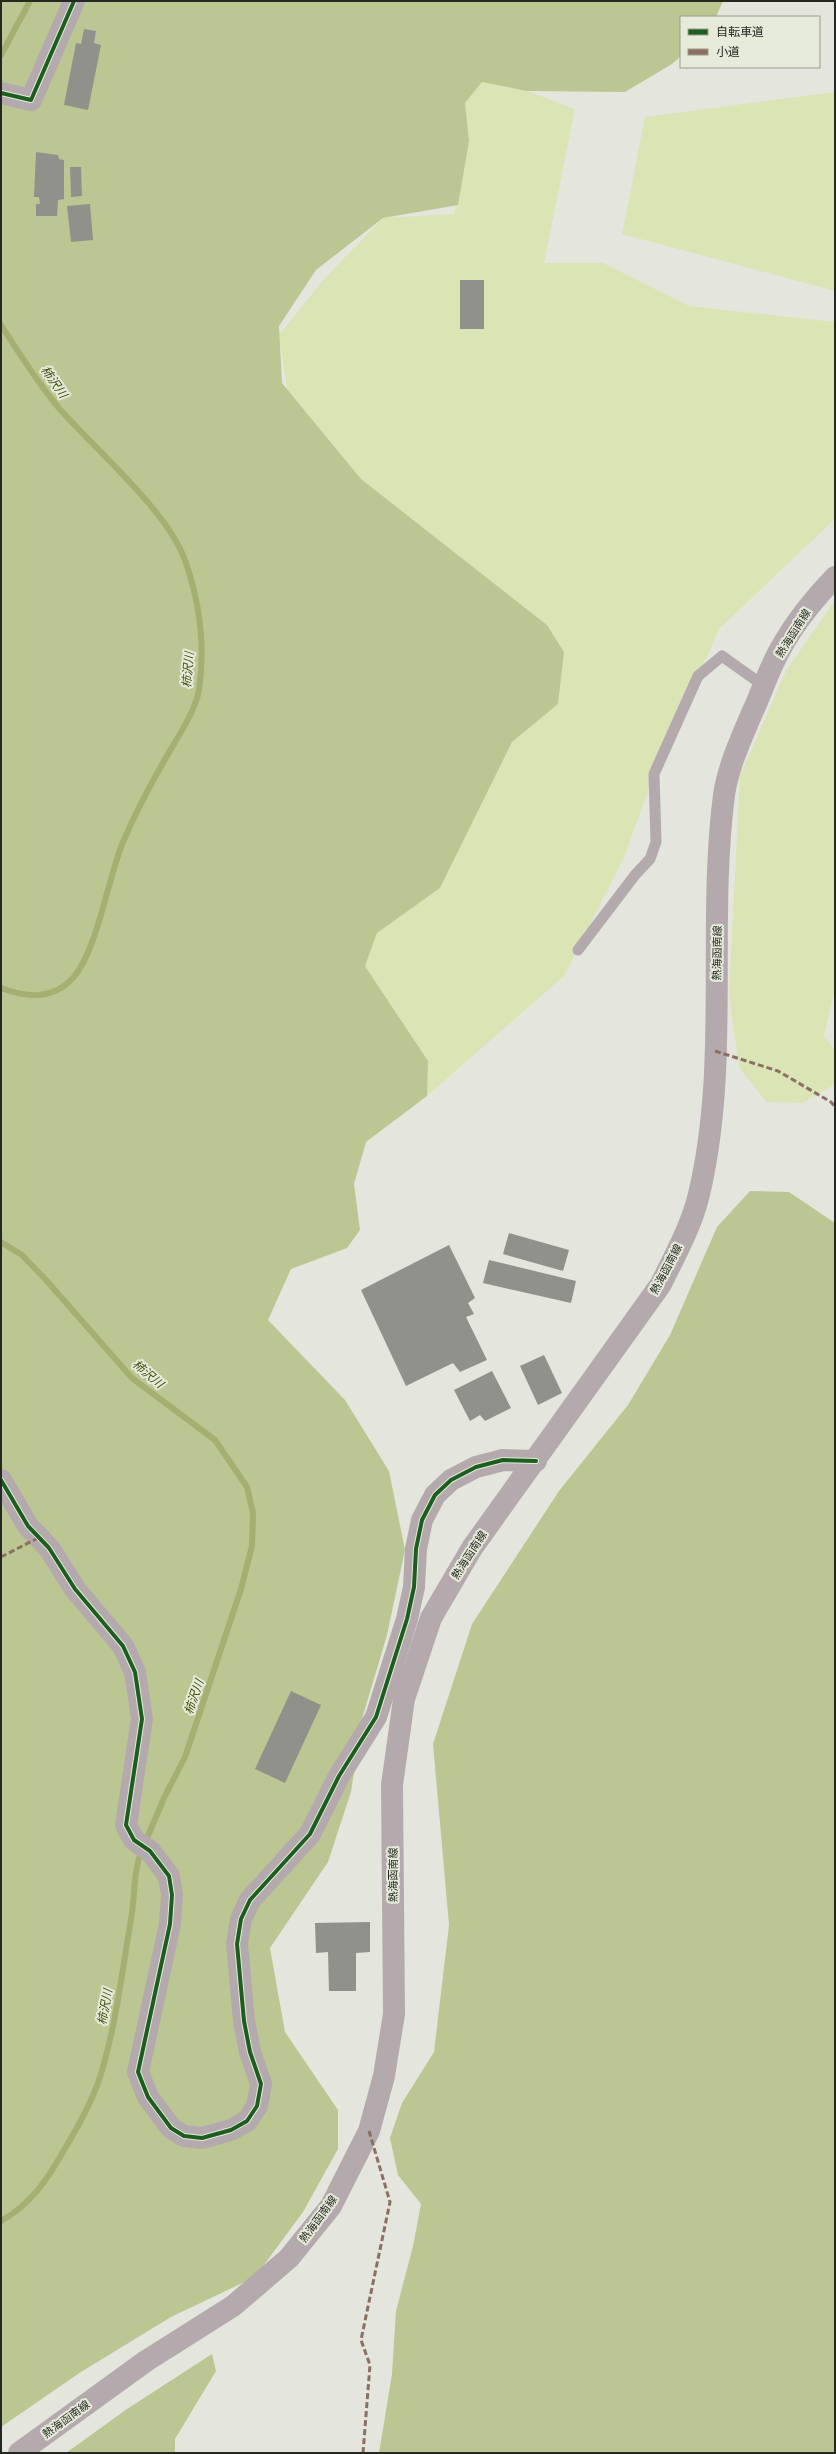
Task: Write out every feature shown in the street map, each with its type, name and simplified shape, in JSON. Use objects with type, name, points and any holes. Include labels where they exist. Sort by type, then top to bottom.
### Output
[{"type":"main road","name":"熱海函南線","points":[[19,2453],[146,2361],[233,2306],[289,2258],[331,2206],[369,2131],[384,2076],[394,2014],[392,1785],[404,1699],[431,1618],[472,1548],[536,1461],[661,1284],[681,1243],[699,1195],[711,1129],[715,1051],[718,866],[725,793],[738,744],[781,648],[816,597],[835,576]]},
{"type":"street","points":[[1,93],[31,100],[74,1]]},
{"type":"street","points":[[1,1480],[28,1526],[49,1548],[75,1589],[123,1646],[135,1672],[142,1719],[126,1825],[134,1840],[150,1851],[169,1876],[172,1894],[170,1924],[138,2072],[148,2097],[171,2128],[184,2136],[202,2138],[231,2130],[248,2121],[257,2106],[260,2084],[250,2052],[244,2021],[237,1944],[241,1919],[250,1900],[310,1834],[339,1776],[376,1717],[408,1612],[414,1587],[416,1549],[422,1520],[435,1495],[451,1480],[476,1467],[503,1460],[536,1461]]},
{"type":"lane","points":[[578,950],[634,875],[650,859],[656,842],[654,774],[698,676],[722,656],[764,686]]},
{"type":"green space","points":[[1,1],[723,1],[716,16],[680,16],[680,57],[672,64],[625,92],[527,91],[482,82],[465,103],[469,141],[458,205],[383,218],[316,270],[279,326],[282,383],[361,479],[547,625],[564,652],[558,704],[512,742],[440,888],[377,933],[365,966],[428,1061],[427,1096],[366,1142],[354,1184],[360,1230],[347,1248],[291,1269],[268,1320],[345,1400],[389,1471],[405,1550],[387,1635],[362,1719],[351,1792],[328,1862],[270,1948],[285,2032],[338,2110],[338,2149],[303,2212],[255,2277],[171,2317],[81,2372],[1,2427]]},
{"type":"green space","points":[[482,82],[527,91],[575,109],[544,263],[603,263],[689,306],[835,322],[835,519],[720,628],[658,764],[624,857],[564,976],[427,1096],[423,1053],[365,966],[377,933],[440,888],[512,742],[558,704],[547,625],[361,479],[287,389],[279,335],[324,279],[383,218],[454,214],[469,141],[465,103]]},
{"type":"green space","points":[[835,92],[835,291],[622,234],[645,117]]},
{"type":"green space","points":[[835,600],[835,987],[824,1036],[835,1051],[835,1084],[803,1103],[766,1102],[739,1067],[729,995],[740,776],[786,671]]},
{"type":"green space","points":[[750,1191],[789,1192],[835,1223],[835,2453],[379,2453],[392,2374],[396,2311],[413,2246],[421,2204],[398,2175],[390,2138],[402,2103],[434,2052],[449,1925],[433,1744],[472,1624],[559,1491],[628,1405],[670,1335],[717,1227]]},
{"type":"green space","points":[[212,2354],[216,2371],[175,2439],[175,2453],[66,2453],[127,2409]]},
{"type":"building","points":[[84,29],[96,31],[94,43],[101,45],[88,110],[64,105],[76,43],[81,44]]},
{"type":"building","points":[[36,152],[58,155],[59,159],[64,160],[64,199],[58,200],[57,216],[36,216],[36,204],[40,204],[39,197],[34,197]]},
{"type":"building","points":[[70,167],[81,167],[82,196],[71,197]]},
{"type":"building","points":[[90,204],[93,240],[71,242],[67,206]]},
{"type":"building","points":[[460,280],[484,280],[484,329],[460,329]]},
{"type":"building","points":[[509,1233],[569,1250],[563,1271],[503,1254]]},
{"type":"building","points":[[449,1245],[475,1298],[468,1303],[474,1314],[466,1317],[487,1360],[460,1372],[453,1363],[406,1386],[361,1290]]},
{"type":"building","points":[[489,1260],[576,1281],[571,1303],[483,1283]]},
{"type":"building","points":[[544,1355],[562,1393],[538,1405],[520,1366]]},
{"type":"building","points":[[492,1371],[511,1408],[485,1421],[480,1415],[470,1421],[454,1390]]},
{"type":"building","points":[[291,1691],[321,1705],[285,1783],[255,1769]]},
{"type":"building","points":[[370,1922],[370,1952],[356,1953],[356,1991],[329,1991],[328,1952],[316,1953],[315,1923]]},
{"type":"waterway","name":"柿沢川","points":[[1,55],[30,1]]},
{"type":"waterway","name":"柿沢川","points":[[1,325],[28,367],[58,407],[148,502],[177,543],[186,563],[195,594],[201,642],[201,674],[197,699],[184,727],[132,821],[118,857],[95,933],[81,966],[73,978],[65,985],[48,993],[39,995],[20,994],[1,988]]},
{"type":"waterway","name":"柿沢川","points":[[1,1242],[22,1255],[46,1280],[132,1378],[215,1440],[247,1487],[253,1513],[252,1546],[241,1589],[185,1757],[164,1798],[145,1843]]},
{"type":"waterway","name":"柿沢川","points":[[1,2221],[21,2207],[45,2181],[58,2161],[89,2105],[97,2086],[106,2058],[114,2019],[132,1911],[137,1866],[142,1851]]},
{"type":"marked path","points":[[715,1051],[778,1071],[831,1102],[835,1107]]},
{"type":"marked path","points":[[1,1557],[38,1538]]},
{"type":"marked path","points":[[363,2453],[370,2365],[361,2340],[390,2202],[369,2131]]},
{"type":"cycle path","points":[[1,93],[31,100],[74,1]]},
{"type":"cycle path","points":[[1,1480],[28,1526],[49,1548],[75,1589],[123,1646],[135,1672],[142,1719],[126,1825],[134,1840],[150,1851],[169,1876],[172,1895],[170,1924],[138,2072],[148,2097],[171,2128],[184,2136],[202,2138],[231,2130],[247,2121],[257,2106],[261,2084],[250,2052],[244,2021],[237,1944],[241,1919],[250,1900],[310,1834],[339,1776],[376,1717],[407,1619],[414,1587],[416,1549],[422,1520],[435,1495],[451,1480],[476,1467],[503,1460],[536,1461]]}]
